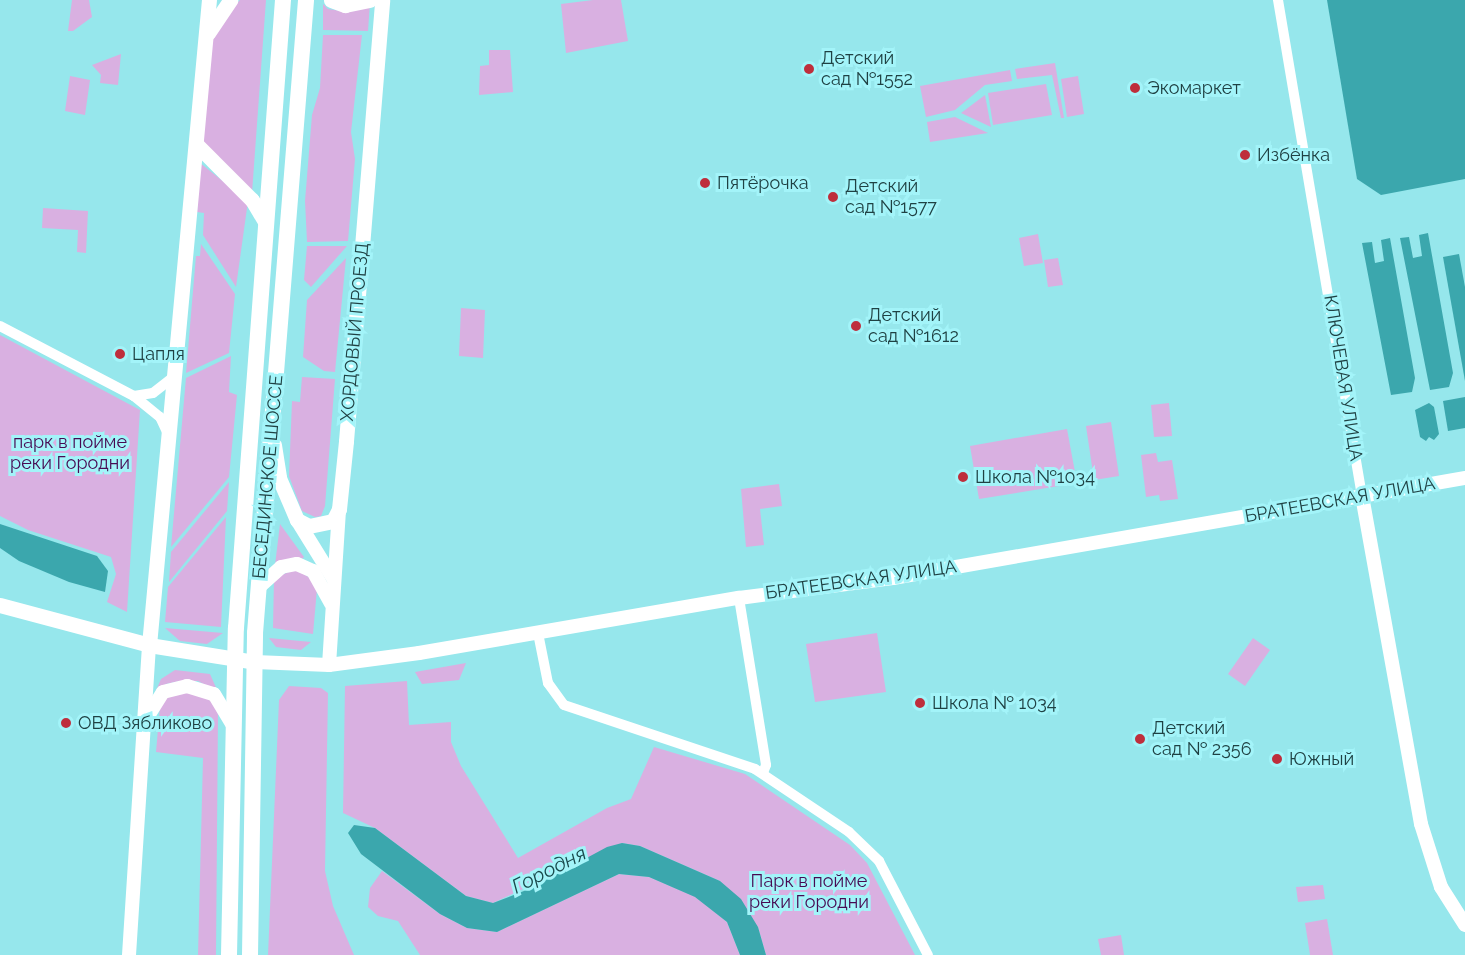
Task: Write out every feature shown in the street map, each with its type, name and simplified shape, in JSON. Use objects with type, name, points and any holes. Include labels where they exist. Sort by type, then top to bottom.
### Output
[{"type":"main road","points":[[149,645],[209,0]]},
{"type":"main road","points":[[206,39],[230,0]]},
{"type":"main road","name":"БЕСЕДИНСКОЕ ШОССЕ","points":[[229,955],[234,660],[283,0]]},
{"type":"main road","name":"БЕСЕДИНСКОЕ ШОССЕ","points":[[250,955],[255,662],[259,586],[306,0]]},
{"type":"main road","points":[[331,0],[345,5],[369,0]]},
{"type":"main road","name":"ХОРДОВЫЙ ПРОЕЗД","points":[[339,509],[382,0]]},
{"type":"main road","points":[[196,144],[252,200],[266,223]]},
{"type":"main road","points":[[272,434],[279,478],[297,520],[309,526],[326,526],[339,509]]},
{"type":"main road","points":[[0,605],[149,645],[255,662]]},
{"type":"street","name":"КЛЮЧЕВАЯ УЛИЦА","points":[[1278,0],[1362,496],[1421,824],[1441,887],[1465,925]]},
{"type":"street","points":[[0,326],[134,396],[160,417],[169,440]]},
{"type":"street","points":[[134,396],[153,393],[175,376]]},
{"type":"street","name":"БРАТЕЕВСКАЯ УЛИЦА","points":[[255,662],[329,665],[538,633],[739,598],[893,578],[1465,478]]},
{"type":"street","name":"ХОРДОВЫЙ ПРОЕЗД","points":[[329,665],[339,509]]},
{"type":"street","points":[[297,520],[334,580]]},
{"type":"street","points":[[259,586],[281,567],[297,564],[313,571],[327,590],[332,605]]},
{"type":"street","points":[[739,598],[766,765],[763,773]]},
{"type":"street","points":[[538,633],[548,682],[564,705],[589,716],[734,759],[763,773],[849,832],[874,856],[928,955]]},
{"type":"street","points":[[129,955],[146,720],[149,645]]},
{"type":"street","points":[[146,720],[163,692],[187,686],[214,694],[232,724]]},
{"type":"green space","points":[[72,0],[89,0],[92,17],[73,31],[68,31]]},
{"type":"green space","points":[[240,0],[266,0],[252,193],[204,145],[203,139],[213,32],[216,24]]},
{"type":"green space","points":[[593,0],[621,0],[628,41],[566,53],[561,4]]},
{"type":"green space","points":[[370,3],[368,31],[323,30],[323,4],[328,9],[348,12]]},
{"type":"green space","points":[[323,35],[362,35],[351,132],[355,159],[348,241],[307,242],[305,201],[312,115],[320,88]]},
{"type":"green space","points":[[489,50],[510,50],[513,92],[479,95],[480,66],[489,65]]},
{"type":"green space","points":[[121,54],[118,85],[100,83],[101,75],[92,65]]},
{"type":"green space","points":[[1055,63],[1064,118],[1061,118],[1052,75],[1017,79],[1015,69]]},
{"type":"green space","points":[[1010,70],[1012,81],[985,85],[955,110],[926,117],[920,86]]},
{"type":"green space","points":[[70,76],[90,80],[85,115],[65,111]]},
{"type":"green space","points":[[1078,76],[1084,114],[1067,117],[1061,79]]},
{"type":"green space","points":[[1046,84],[1052,115],[993,125],[988,93]]},
{"type":"green space","points":[[985,95],[991,127],[961,113]]},
{"type":"green space","points":[[955,117],[988,133],[930,142],[927,122]]},
{"type":"green space","points":[[200,163],[248,201],[236,287],[203,235],[204,213],[197,212]]},
{"type":"green space","points":[[43,208],[88,211],[86,253],[77,252],[78,230],[42,228]]},
{"type":"green space","points":[[1038,234],[1043,263],[1024,266],[1019,238]]},
{"type":"green space","points":[[201,244],[235,294],[229,353],[186,373],[196,256],[200,256]]},
{"type":"green space","points":[[307,246],[347,246],[311,287],[304,280]]},
{"type":"green space","points":[[346,258],[335,372],[324,371],[303,357],[307,300]]},
{"type":"green space","points":[[1058,258],[1063,285],[1048,287],[1044,260]]},
{"type":"green space","points":[[461,308],[485,310],[483,358],[459,356]]},
{"type":"green space","name":"парк в пойме реки Городни","points":[[0,335],[140,410],[127,612],[107,602],[116,574],[111,557],[28,530],[0,516]]},
{"type":"green space","points":[[231,356],[229,392],[237,395],[229,477],[171,547],[186,378]]},
{"type":"green space","points":[[302,377],[335,379],[325,506],[321,516],[315,517],[302,511],[289,476],[292,401],[300,402]]},
{"type":"green space","points":[[1169,403],[1172,436],[1154,437],[1151,405]]},
{"type":"green space","points":[[1111,422],[1119,476],[1094,480],[1086,426]]},
{"type":"green space","points":[[1067,429],[1077,483],[979,499],[970,446]]},
{"type":"green space","points":[[1156,453],[1158,462],[1172,460],[1178,499],[1160,501],[1159,495],[1146,497],[1141,455]]},
{"type":"green space","points":[[229,482],[227,511],[169,582],[171,552]]},
{"type":"green space","points":[[779,484],[782,506],[760,509],[764,545],[746,547],[741,489]]},
{"type":"green space","points":[[226,517],[221,627],[165,622],[168,587]]},
{"type":"green space","points":[[280,524],[304,557],[301,560],[275,565]]},
{"type":"green space","points":[[296,569],[310,578],[317,589],[313,634],[273,628],[274,578]]},
{"type":"green space","points":[[165,628],[223,633],[207,644],[180,641]]},
{"type":"green space","points":[[877,633],[886,692],[815,702],[806,644]]},
{"type":"green space","points":[[269,638],[311,642],[301,650],[276,647]]},
{"type":"green space","points":[[1253,638],[1270,650],[1245,686],[1228,674]]},
{"type":"green space","points":[[466,663],[459,680],[422,684],[415,672]]},
{"type":"green space","points":[[175,670],[210,674],[218,692],[198,681],[180,681],[166,684],[155,693],[161,679]]},
{"type":"green space","name":"Парк в пойме реки Городни","points":[[407,681],[409,725],[451,722],[451,742],[461,766],[518,858],[607,808],[631,799],[654,747],[745,774],[850,845],[867,863],[915,955],[766,955],[758,927],[720,881],[640,846],[622,843],[493,903],[466,896],[375,828],[343,813],[345,686]]},
{"type":"green space","points":[[289,686],[321,688],[328,693],[325,871],[333,906],[354,955],[268,955],[279,700]]},
{"type":"green space","points":[[190,690],[213,701],[218,714],[216,955],[198,955],[203,758],[156,752],[160,706],[168,695]]},
{"type":"green space","points":[[382,871],[440,914],[467,928],[497,932],[619,874],[649,877],[696,897],[727,922],[740,955],[420,955],[398,921],[378,916],[368,907],[370,888]]},
{"type":"green space","points":[[1323,885],[1325,899],[1298,902],[1296,887]]},
{"type":"green space","points":[[1327,919],[1333,955],[1310,955],[1305,923]]},
{"type":"green space","points":[[1121,935],[1124,955],[1101,955],[1098,939]]},
{"type":"water","points":[[1327,0],[1465,0],[1465,179],[1381,195],[1357,179]]},
{"type":"water","points":[[1428,233],[1453,373],[1449,387],[1430,390],[1400,238],[1409,237],[1413,258],[1422,256],[1419,235]]},
{"type":"water","points":[[1390,238],[1415,378],[1412,392],[1391,395],[1362,243],[1372,242],[1375,263],[1384,261],[1381,240]]},
{"type":"water","points":[[1459,254],[1465,287],[1465,381],[1443,257]]},
{"type":"water","points":[[1465,397],[1465,428],[1448,431],[1443,401]]},
{"type":"water","points":[[1429,403],[1434,407],[1439,434],[1434,440],[1429,437],[1426,441],[1420,437],[1415,410]]},
{"type":"water","points":[[0,524],[97,556],[108,571],[105,592],[69,582],[19,561],[0,548]]},
{"type":"water","points":[[354,825],[375,828],[466,896],[493,903],[529,889],[607,847],[622,843],[640,846],[720,881],[741,899],[758,927],[766,955],[740,955],[727,922],[695,897],[649,877],[619,874],[497,932],[467,928],[440,914],[361,854],[348,833]]},
{"type":"place","name":"Детский сад №1552","points":[[809,69]]},
{"type":"place","name":"Экомаркет","points":[[1135,88]]},
{"type":"place","name":"Избёнка","points":[[1245,155]]},
{"type":"place","name":"Пятёрочка","points":[[705,183]]},
{"type":"place","name":"Детский сад №1577","points":[[833,197]]},
{"type":"place","name":"Детский сад №1612","points":[[856,326]]},
{"type":"place","name":"Цапля","points":[[120,354]]},
{"type":"place","name":"Школа №1034","points":[[963,477]]},
{"type":"place","name":"Школа № 1034","points":[[920,703]]},
{"type":"place","name":"ОВД Зябликово","points":[[66,723]]},
{"type":"place","name":"Детский сад № 2356","points":[[1140,739]]},
{"type":"place","name":"Южный","points":[[1277,759]]},
{"type":"water label","name":"Городня","points":[[549,870]]}]
